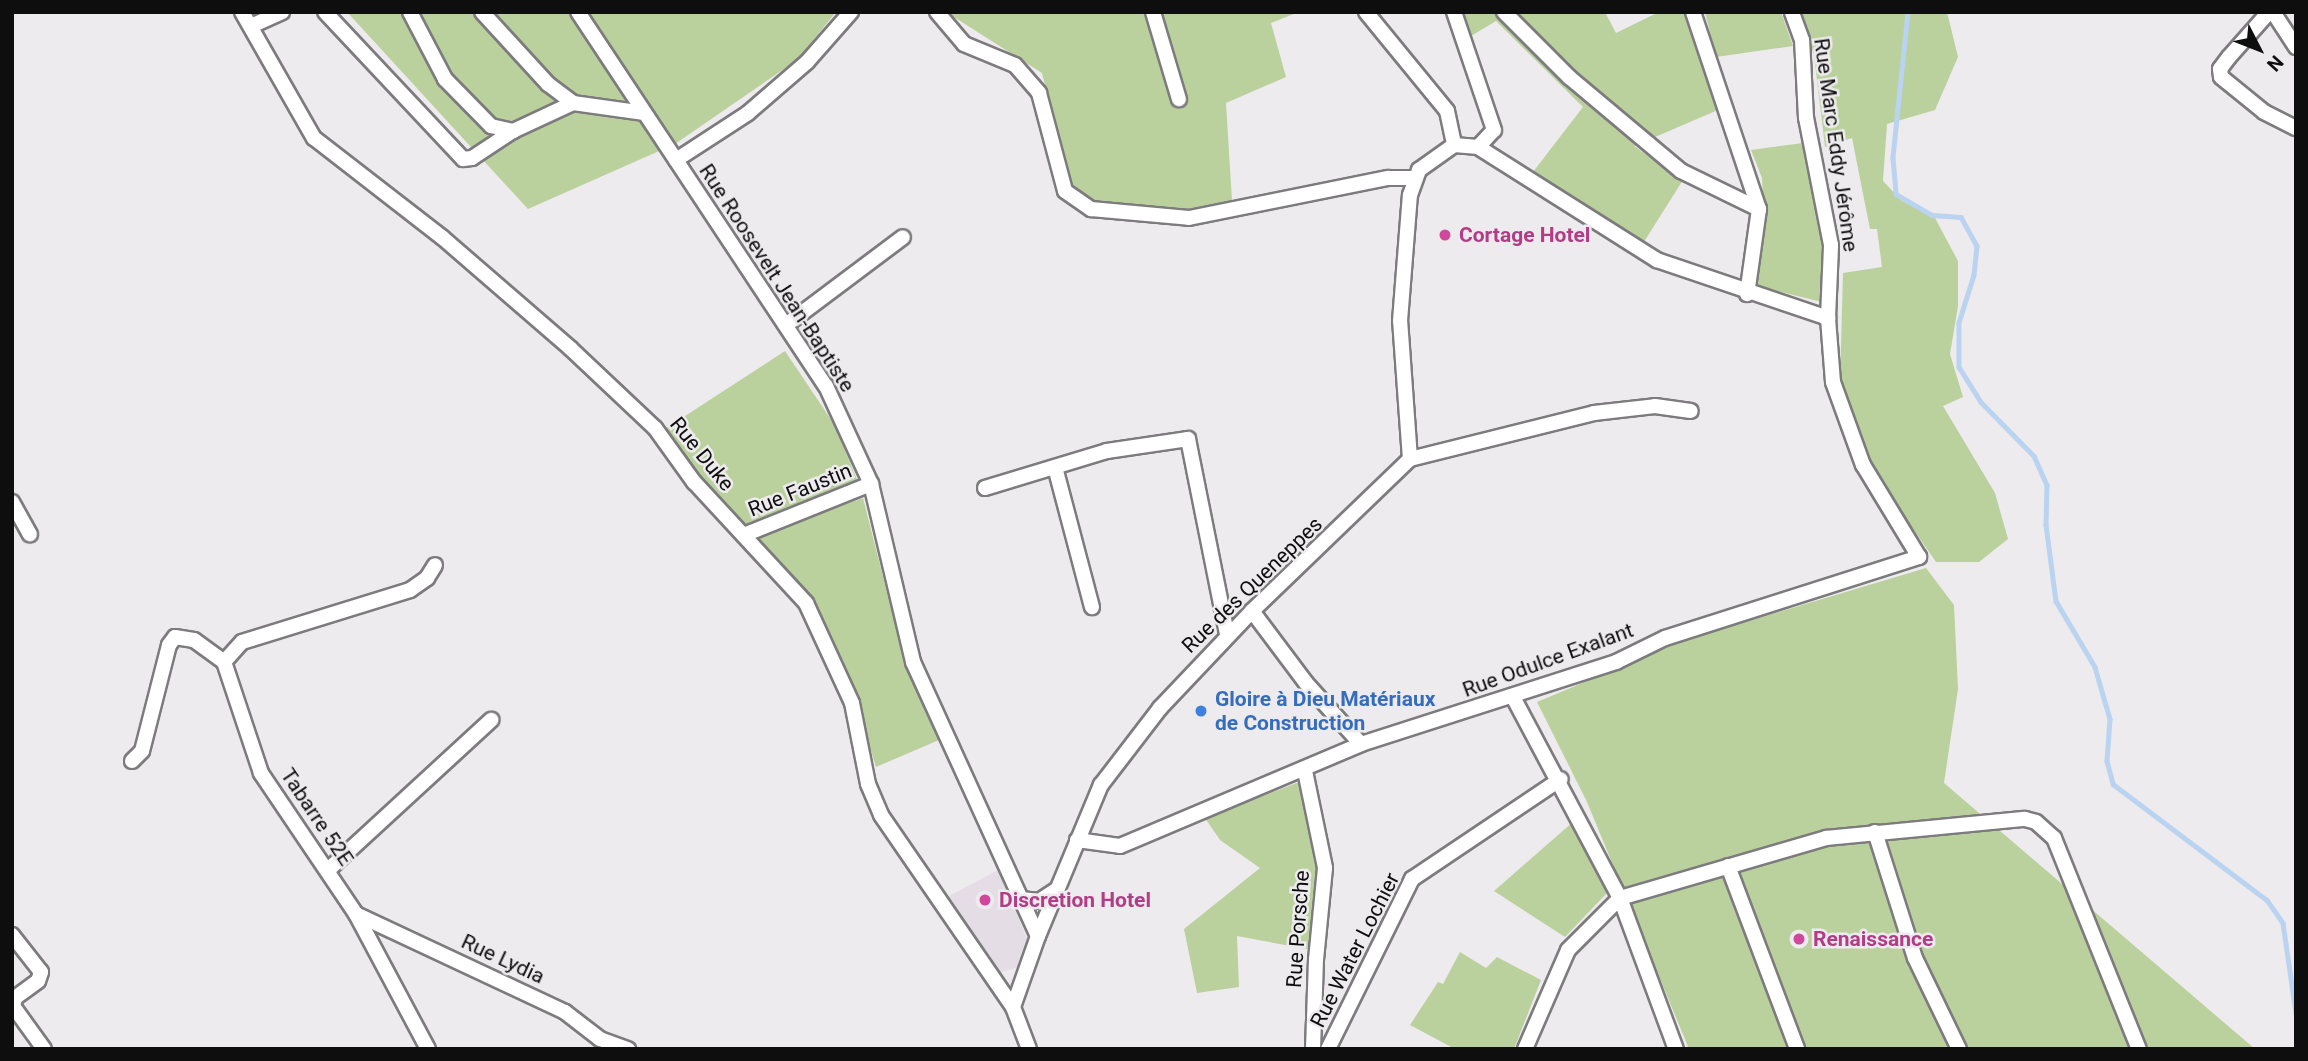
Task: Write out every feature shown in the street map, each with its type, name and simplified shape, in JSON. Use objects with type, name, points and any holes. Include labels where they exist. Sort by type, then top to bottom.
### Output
[{"type":"street","name":"Rue Duke","points":[[242,12],[314,138],[443,238],[570,348],[655,428],[694,482],[806,603],[852,703],[868,785],[881,815],[1013,1007],[1029,1049]]},
{"type":"street","points":[[251,26],[282,12]]},
{"type":"street","points":[[325,12],[463,159],[472,158],[513,131],[573,103]]},
{"type":"street","points":[[410,12],[444,79],[476,116],[491,126],[513,131]]},
{"type":"street","points":[[482,12],[548,84],[573,103],[644,113]]},
{"type":"street","name":"Rue Roosevelt Jean-Baptiste","points":[[578,12],[826,386],[871,484],[913,662],[1038,936]]},
{"type":"street","points":[[676,160],[748,113],[807,62],[851,12]]},
{"type":"street","points":[[937,12],[964,44],[1015,65],[1039,93],[1065,191],[1091,209],[1189,218],[1388,178],[1414,178],[1454,145],[1479,147],[1644,254],[1747,294],[1828,318]]},
{"type":"street","points":[[1153,12],[1179,99]]},
{"type":"street","points":[[1366,12],[1447,111],[1454,145]]},
{"type":"street","points":[[1454,12],[1494,130],[1479,147]]},
{"type":"street","points":[[1504,12],[1569,77],[1681,171],[1759,209]]},
{"type":"street","points":[[1693,12],[1759,209],[1747,294]]},
{"type":"street","name":"Rue Marc Eddy Jérôme","points":[[1792,12],[1802,40],[1806,118],[1832,245],[1828,318],[1833,382],[1863,465],[1919,557]]},
{"type":"street","points":[[2296,47],[2271,12],[2220,69],[2221,77],[2264,112],[2296,128]]},
{"type":"street","points":[[1410,459],[1400,321],[1414,178]]},
{"type":"street","points":[[786,326],[902,237]]},
{"type":"street","name":"Rue des Queneppes","points":[[1013,1007],[1056,890],[1101,785],[1160,708],[1227,635],[1410,459],[1594,413],[1655,406],[1690,411]]},
{"type":"street","points":[[985,488],[1107,451],[1188,439],[1227,635]]},
{"type":"street","points":[[1055,467],[1093,607]]},
{"type":"street","name":"Rue Faustin","points":[[744,535],[871,484]]},
{"type":"street","points":[[12,502],[30,534]]},
{"type":"street","name":"Rue Odulce Exalant","points":[[1077,840],[1120,846],[1305,771],[1362,744],[1616,663],[1665,638],[1919,557]]},
{"type":"street","points":[[132,761],[142,751],[169,645],[175,637],[194,640],[224,662],[242,642],[410,590],[427,578],[435,565]]},
{"type":"street","points":[[1252,611],[1306,683],[1362,744]]},
{"type":"street","name":"Tabarre 52E","points":[[224,662],[261,773],[356,914],[428,1049]]},
{"type":"street","points":[[1513,697],[1561,779],[1620,898],[1676,1049]]},
{"type":"street","points":[[328,870],[491,720]]},
{"type":"street","name":"Rue Porsche","points":[[1305,771],[1325,868],[1316,959],[1313,1049]]},
{"type":"street","name":"Rue Water Lochier","points":[[1328,1049],[1412,879],[1561,779]]},
{"type":"street","points":[[1525,1049],[1568,950],[1620,898],[1826,838],[2025,819],[2047,829],[2139,1049]]},
{"type":"street","points":[[1875,832],[1915,958],[1959,1049]]},
{"type":"street","points":[[1728,866],[1797,1049]]},
{"type":"street","points":[[1021,899],[1039,901],[1056,890]]},
{"type":"street","name":"Rue Lydia","points":[[356,914],[565,1012],[600,1039],[628,1049]]},
{"type":"street","points":[[12,935],[41,972],[38,981],[15,998],[13,1006],[44,1049]]},
{"type":"shaded area","points":[[998,870],[1029,943],[1019,967],[998,973],[949,896]]},
{"type":"green space","points":[[347,12],[836,12],[797,60],[675,144],[528,209]]},
{"type":"green space","points":[[946,12],[1299,12],[1271,23],[1286,77],[1226,103],[1232,201],[1190,210],[1093,201],[1069,181],[1042,73]]},
{"type":"green space","points":[[1461,12],[1605,12],[1616,33],[1659,12],[1687,12],[1718,110],[1634,146],[1683,180],[1642,245],[1600,213],[1533,172],[1583,107],[1496,21],[1471,36]]},
{"type":"green space","points":[[1705,12],[1781,12],[1793,46],[1716,57]]},
{"type":"green space","points":[[1799,12],[1947,12],[1958,57],[1935,110],[1887,124],[1883,181],[1902,201],[1935,218],[1958,261],[1958,306],[1950,354],[1963,397],[1943,406],[1995,493],[2008,539],[1979,562],[1936,562],[1877,477],[1840,381],[1843,273],[1882,267],[1877,229],[1870,229],[1852,138],[1825,147],[1814,55]]},
{"type":"green space","points":[[1803,143],[1822,231],[1826,303],[1752,285],[1764,217],[1762,178],[1751,150]]},
{"type":"green space","points":[[785,351],[834,424],[858,482],[747,528],[682,457],[665,429]]},
{"type":"green space","points":[[863,498],[906,667],[939,740],[876,767],[856,702],[813,599],[757,536]]},
{"type":"green space","points":[[1926,568],[1954,605],[1958,689],[1944,783],[2255,1049],[1689,1049],[1587,802],[1537,702],[1685,640]]},
{"type":"green space","points":[[1302,781],[1319,866],[1312,950],[1237,936],[1239,987],[1197,993],[1184,929],[1260,868],[1220,840],[1205,818]]},
{"type":"green space","points":[[1574,821],[1608,892],[1565,937],[1494,891]]},
{"type":"green space","points":[[1460,952],[1486,968],[1497,957],[1541,980],[1514,1049],[1455,1049],[1410,1025],[1438,982],[1443,984]]},
{"type":"waterway","points":[[1908,12],[1893,158],[1896,194],[1932,215],[1961,217],[1977,246],[1974,275],[1959,323],[1959,367],[1981,402],[2034,456],[2047,485],[2046,525],[2056,601],[2095,667],[2110,719],[2107,761],[2113,784],[2267,900],[2283,923],[2296,1013]]},
{"type":"place","name":"Cortage Hotel","points":[[1445,235]]},
{"type":"place","name":"Gloire à Dieu Matériaux de Construction","points":[[1201,711]]},
{"type":"place","name":"Discretion Hotel","points":[[985,900]]},
{"type":"place","name":"Renaissance","points":[[1799,939]]}]
